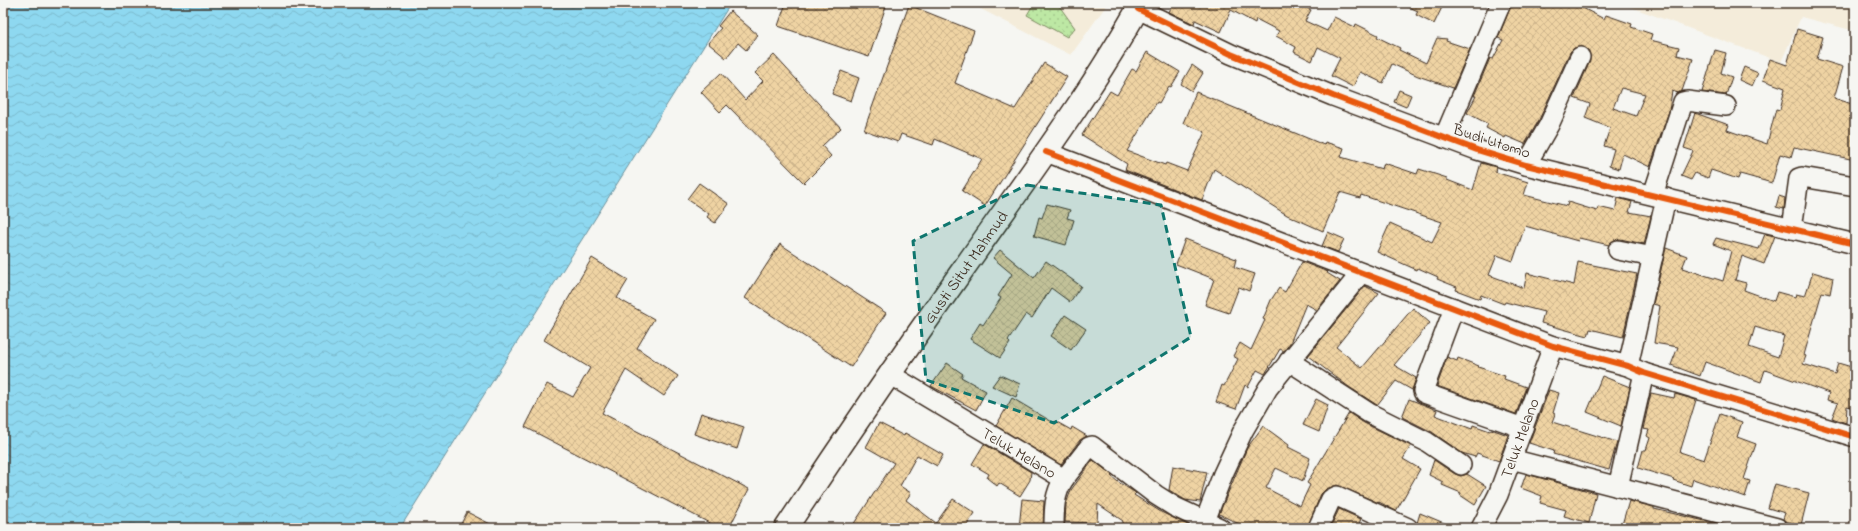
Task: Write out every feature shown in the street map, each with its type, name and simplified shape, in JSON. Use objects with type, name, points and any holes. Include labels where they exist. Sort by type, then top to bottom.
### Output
[{"type":"highway","name":"Gusti Situt Mahmud","points":[[786,528],[889,374],[1046,152],[1115,49],[1139,6]]},
{"type":"street","points":[[1444,138],[1501,3]]},
{"type":"street","name":"Budi Utomo","points":[[1139,6],[1231,54],[1333,96],[1444,138],[1526,165],[1855,244]]},
{"type":"street","points":[[1526,165],[1549,125],[1580,57]]},
{"type":"street","points":[[1618,487],[1660,196],[1683,102],[1687,101],[1726,106]]},
{"type":"street","points":[[1046,152],[1553,346],[1636,369],[1855,437]]},
{"type":"street","points":[[1792,229],[1799,178],[1802,177],[1855,186]]},
{"type":"street","points":[[1618,250],[1652,257]]},
{"type":"street","points":[[1213,524],[1223,474],[1243,431],[1268,388],[1361,273]]},
{"type":"street","points":[[1454,308],[1423,391],[1424,393],[1523,428]]},
{"type":"street","name":"Teluk Melano","points":[[1481,528],[1498,495],[1553,346]]},
{"type":"street","points":[[1289,361],[1370,413],[1427,442],[1461,465]]},
{"type":"street","name":"Teluk Melano","points":[[889,374],[1064,479],[1088,447],[1092,446],[1174,507],[1213,524]]},
{"type":"street","points":[[1511,459],[1777,528]]},
{"type":"street","points":[[1054,528],[1054,506],[1058,488],[1064,479]]},
{"type":"street","points":[[1318,528],[1331,499],[1337,496],[1408,528]]},
{"type":"highlighted area","points":[[1027,185],[1161,205],[1191,337],[1054,423],[926,380],[913,241]]},
{"type":"shaded area","points":[[969,3],[1108,3],[1071,55]]},
{"type":"shaded area","points":[[1620,3],[1855,3],[1855,31],[1801,17],[1781,62]]},
{"type":"green space","points":[[1034,3],[1057,3],[1075,28],[1067,37],[1027,15]]},
{"type":"water","points":[[3,3],[731,3],[400,528],[3,528]]},
{"type":"building","points":[[786,3],[887,3],[869,57],[778,26]]},
{"type":"building","points":[[1173,3],[1297,3],[1311,10],[1305,21],[1327,31],[1334,17],[1355,27],[1356,24],[1378,35],[1377,37],[1400,48],[1399,50],[1426,63],[1437,38],[1447,39],[1446,41],[1470,49],[1453,88],[1418,76],[1392,64],[1383,83],[1360,72],[1353,87],[1331,76],[1340,58],[1318,47],[1312,61],[1294,52],[1296,47],[1276,36],[1279,31],[1256,19],[1255,23],[1231,10],[1221,32],[1195,20],[1194,24],[1169,12]]},
{"type":"building","points":[[1400,3],[1444,3],[1434,24],[1416,15],[1418,11]]},
{"type":"building","points":[[1512,3],[1573,3],[1604,19],[1606,15],[1632,24],[1631,27],[1652,34],[1650,40],[1679,47],[1677,55],[1693,59],[1682,91],[1678,93],[1672,91],[1669,111],[1650,167],[1623,154],[1619,169],[1609,166],[1614,149],[1604,146],[1610,128],[1585,118],[1590,104],[1574,98],[1590,61],[1589,51],[1584,47],[1574,48],[1570,52],[1539,120],[1525,144],[1506,136],[1505,138],[1486,128],[1488,124],[1467,113],[1476,96],[1474,96],[1490,58],[1493,59],[1503,40],[1498,38]],"holes":[[[1621,88],[1645,94],[1636,116],[1613,108]]]},
{"type":"building","points":[[909,5],[974,31],[955,83],[1015,109],[1044,63],[1067,77],[985,206],[962,191],[982,159],[935,139],[933,145],[901,134],[898,142],[864,130]]},
{"type":"building","points":[[730,11],[758,35],[746,50],[738,43],[726,58],[708,43],[721,28],[718,26]]},
{"type":"building","points":[[1797,29],[1823,37],[1817,59],[1843,67],[1834,98],[1855,105],[1855,160],[1794,147],[1791,157],[1780,154],[1772,183],[1740,174],[1738,179],[1711,170],[1708,178],[1695,173],[1691,180],[1681,176],[1693,151],[1684,148],[1695,113],[1729,125],[1727,130],[1767,144],[1776,109],[1780,110],[1785,88],[1763,80],[1770,59],[1787,65]]},
{"type":"building","points":[[1715,50],[1726,53],[1721,73],[1732,77],[1726,95],[1702,92]]},
{"type":"building","points":[[1147,52],[1180,72],[1171,87],[1169,86],[1159,103],[1157,102],[1127,151],[1165,165],[1166,163],[1187,171],[1205,132],[1183,123],[1196,92],[1324,145],[1325,142],[1344,148],[1341,157],[1382,169],[1384,163],[1417,174],[1419,169],[1447,178],[1447,180],[1473,190],[1481,163],[1496,167],[1495,172],[1528,182],[1524,195],[1567,206],[1568,202],[1597,211],[1598,207],[1615,211],[1618,198],[1632,202],[1629,212],[1651,216],[1644,244],[1620,239],[1614,240],[1609,245],[1579,238],[1578,241],[1525,226],[1513,261],[1497,255],[1489,275],[1524,288],[1527,273],[1574,285],[1578,262],[1637,274],[1623,337],[1590,329],[1588,336],[1541,323],[1544,312],[1505,302],[1504,304],[1481,295],[1480,299],[1456,290],[1457,287],[1437,279],[1438,277],[1418,268],[1417,270],[1377,252],[1390,223],[1432,242],[1442,222],[1361,195],[1360,198],[1340,192],[1323,231],[1287,215],[1214,169],[1202,200],[1125,170],[1127,164],[1082,135],[1110,91],[1117,95],[1132,69],[1136,71]]},
{"type":"building","points":[[774,55],[841,128],[822,146],[831,156],[804,183],[727,105],[720,112],[701,92],[721,73],[745,100],[763,81],[755,73]]},
{"type":"building","points":[[1192,65],[1203,73],[1192,91],[1181,84]]},
{"type":"building","points":[[1744,67],[1758,73],[1752,86],[1739,80]]},
{"type":"building","points":[[841,71],[859,78],[851,101],[832,94]]},
{"type":"building","points":[[1399,90],[1411,95],[1406,107],[1394,102]]},
{"type":"building","points":[[699,183],[729,204],[715,223],[707,217],[709,214],[687,199]]},
{"type":"building","points":[[1779,196],[1785,198],[1784,209],[1776,207]]},
{"type":"building","points":[[1047,204],[1070,210],[1067,218],[1074,220],[1066,245],[1034,236],[1039,217],[1042,218]]},
{"type":"building","points":[[1328,232],[1344,239],[1338,252],[1322,246]]},
{"type":"building","points":[[1765,234],[1775,236],[1764,264],[1742,256],[1735,280],[1746,283],[1744,290],[1774,301],[1777,292],[1795,297],[1796,294],[1805,296],[1813,272],[1833,278],[1830,294],[1822,292],[1804,355],[1806,356],[1803,364],[1835,374],[1838,363],[1855,368],[1855,408],[1847,406],[1846,423],[1832,418],[1838,403],[1827,400],[1829,393],[1765,370],[1761,382],[1705,362],[1700,376],[1671,365],[1678,347],[1654,343],[1660,306],[1653,304],[1666,248],[1687,256],[1682,268],[1723,281],[1731,251],[1713,244],[1716,238],[1759,249]],"holes":[[[1755,327],[1784,336],[1778,357],[1749,347]]]},
{"type":"building","points":[[1185,239],[1236,259],[1234,267],[1255,274],[1249,291],[1239,287],[1229,313],[1205,305],[1214,279],[1176,264]]},
{"type":"building","points":[[780,244],[886,313],[851,367],[745,298]]},
{"type":"building","points":[[1000,250],[1034,278],[1046,261],[1081,286],[1070,302],[1051,288],[1032,318],[1026,314],[1008,341],[1010,343],[1000,358],[970,339],[980,323],[983,325],[1001,298],[998,296],[1012,274],[993,258]]},
{"type":"building","points":[[592,258],[628,280],[617,298],[654,319],[637,348],[678,376],[664,396],[626,370],[602,413],[749,489],[729,528],[719,528],[525,427],[547,384],[573,397],[590,368],[544,340]]},
{"type":"building","points":[[1302,262],[1328,272],[1327,273],[1340,281],[1317,310],[1306,304],[1290,343],[1284,351],[1280,349],[1265,374],[1257,370],[1248,387],[1245,385],[1236,409],[1216,402],[1222,385],[1224,386],[1238,359],[1233,356],[1240,343],[1251,350],[1265,320],[1263,319],[1271,300],[1279,288],[1285,292]]},
{"type":"building","points":[[1365,286],[1379,293],[1336,347],[1362,368],[1413,308],[1430,323],[1394,365],[1416,378],[1412,390],[1396,381],[1377,405],[1349,387],[1308,356]]},
{"type":"building","points":[[1065,315],[1086,329],[1071,350],[1051,336]]},
{"type":"building","points":[[1447,357],[1457,361],[1458,358],[1479,366],[1478,367],[1505,376],[1504,379],[1526,387],[1516,414],[1437,386]]},
{"type":"building","points":[[947,363],[963,374],[961,377],[986,391],[976,410],[931,386]]},
{"type":"building","points":[[1000,375],[1020,384],[1016,397],[992,386]]},
{"type":"building","points":[[1602,376],[1630,387],[1621,426],[1587,412]]},
{"type":"building","points":[[1549,390],[1559,393],[1552,422],[1617,442],[1609,470],[1553,454],[1554,451],[1529,443]]},
{"type":"building","points":[[1651,393],[1674,398],[1675,394],[1696,400],[1680,452],[1704,460],[1720,414],[1742,422],[1737,437],[1756,444],[1744,479],[1750,481],[1745,497],[1693,479],[1691,486],[1638,468],[1643,450],[1646,450],[1650,438],[1647,436],[1649,430],[1643,429]]},
{"type":"building","points":[[1012,398],[1054,423],[1055,421],[1071,430],[1072,427],[1087,436],[1080,440],[1061,465],[996,426]]},
{"type":"building","points":[[1316,399],[1328,405],[1319,432],[1303,425]]},
{"type":"building","points":[[1409,399],[1437,410],[1435,415],[1472,429],[1473,425],[1508,435],[1499,461],[1477,453],[1475,457],[1462,453],[1432,432],[1402,417]]},
{"type":"building","points":[[701,413],[744,427],[737,449],[694,434]]},
{"type":"building","points":[[1349,413],[1364,423],[1411,446],[1403,459],[1420,469],[1396,511],[1379,502],[1337,485],[1326,489],[1321,494],[1307,528],[1247,528],[1219,514],[1247,448],[1263,426],[1289,445],[1288,447],[1310,458],[1303,481],[1276,468],[1266,488],[1300,506],[1310,485],[1307,483]]},
{"type":"building","points":[[879,423],[904,436],[905,433],[943,455],[937,466],[917,455],[900,486],[911,493],[906,500],[936,523],[953,499],[975,513],[965,528],[851,528],[894,463],[866,447]]},
{"type":"building","points":[[984,444],[1031,472],[1030,480],[1020,496],[999,483],[997,486],[987,478],[989,474],[972,464]]},
{"type":"building","points":[[1093,460],[1112,475],[1111,476],[1118,482],[1136,493],[1134,495],[1161,512],[1194,528],[1119,528],[1123,521],[1098,504],[1097,523],[1065,522],[1066,504],[1071,490]]},
{"type":"building","points":[[1434,460],[1455,474],[1461,476],[1467,474],[1486,486],[1475,505],[1460,495],[1461,493],[1442,485],[1443,482],[1429,475]]},
{"type":"building","points":[[1173,466],[1207,472],[1200,502],[1185,500],[1169,490]]},
{"type":"building","points":[[1526,474],[1596,493],[1589,523],[1564,516],[1566,510],[1540,503],[1542,496],[1521,488]]},
{"type":"building","points":[[1775,484],[1809,493],[1801,525],[1785,521],[1783,519],[1785,513],[1768,508]]},
{"type":"building","points":[[1022,499],[1044,501],[1043,528],[1019,528]]},
{"type":"building","points":[[1629,501],[1654,507],[1654,509],[1722,525],[1722,528],[1621,528]]},
{"type":"building","points":[[1339,509],[1361,519],[1357,528],[1330,528]]},
{"type":"building","points":[[467,512],[498,528],[459,528]]},
{"type":"building","points":[[1420,513],[1456,528],[1423,528],[1417,523]]},
{"type":"cycle path","points":[[1138,9],[1231,54],[1333,96],[1477,150],[1526,165],[1855,244]]},
{"type":"cycle path","points":[[1046,152],[1553,346],[1628,366],[1644,373],[1855,437]]}]
